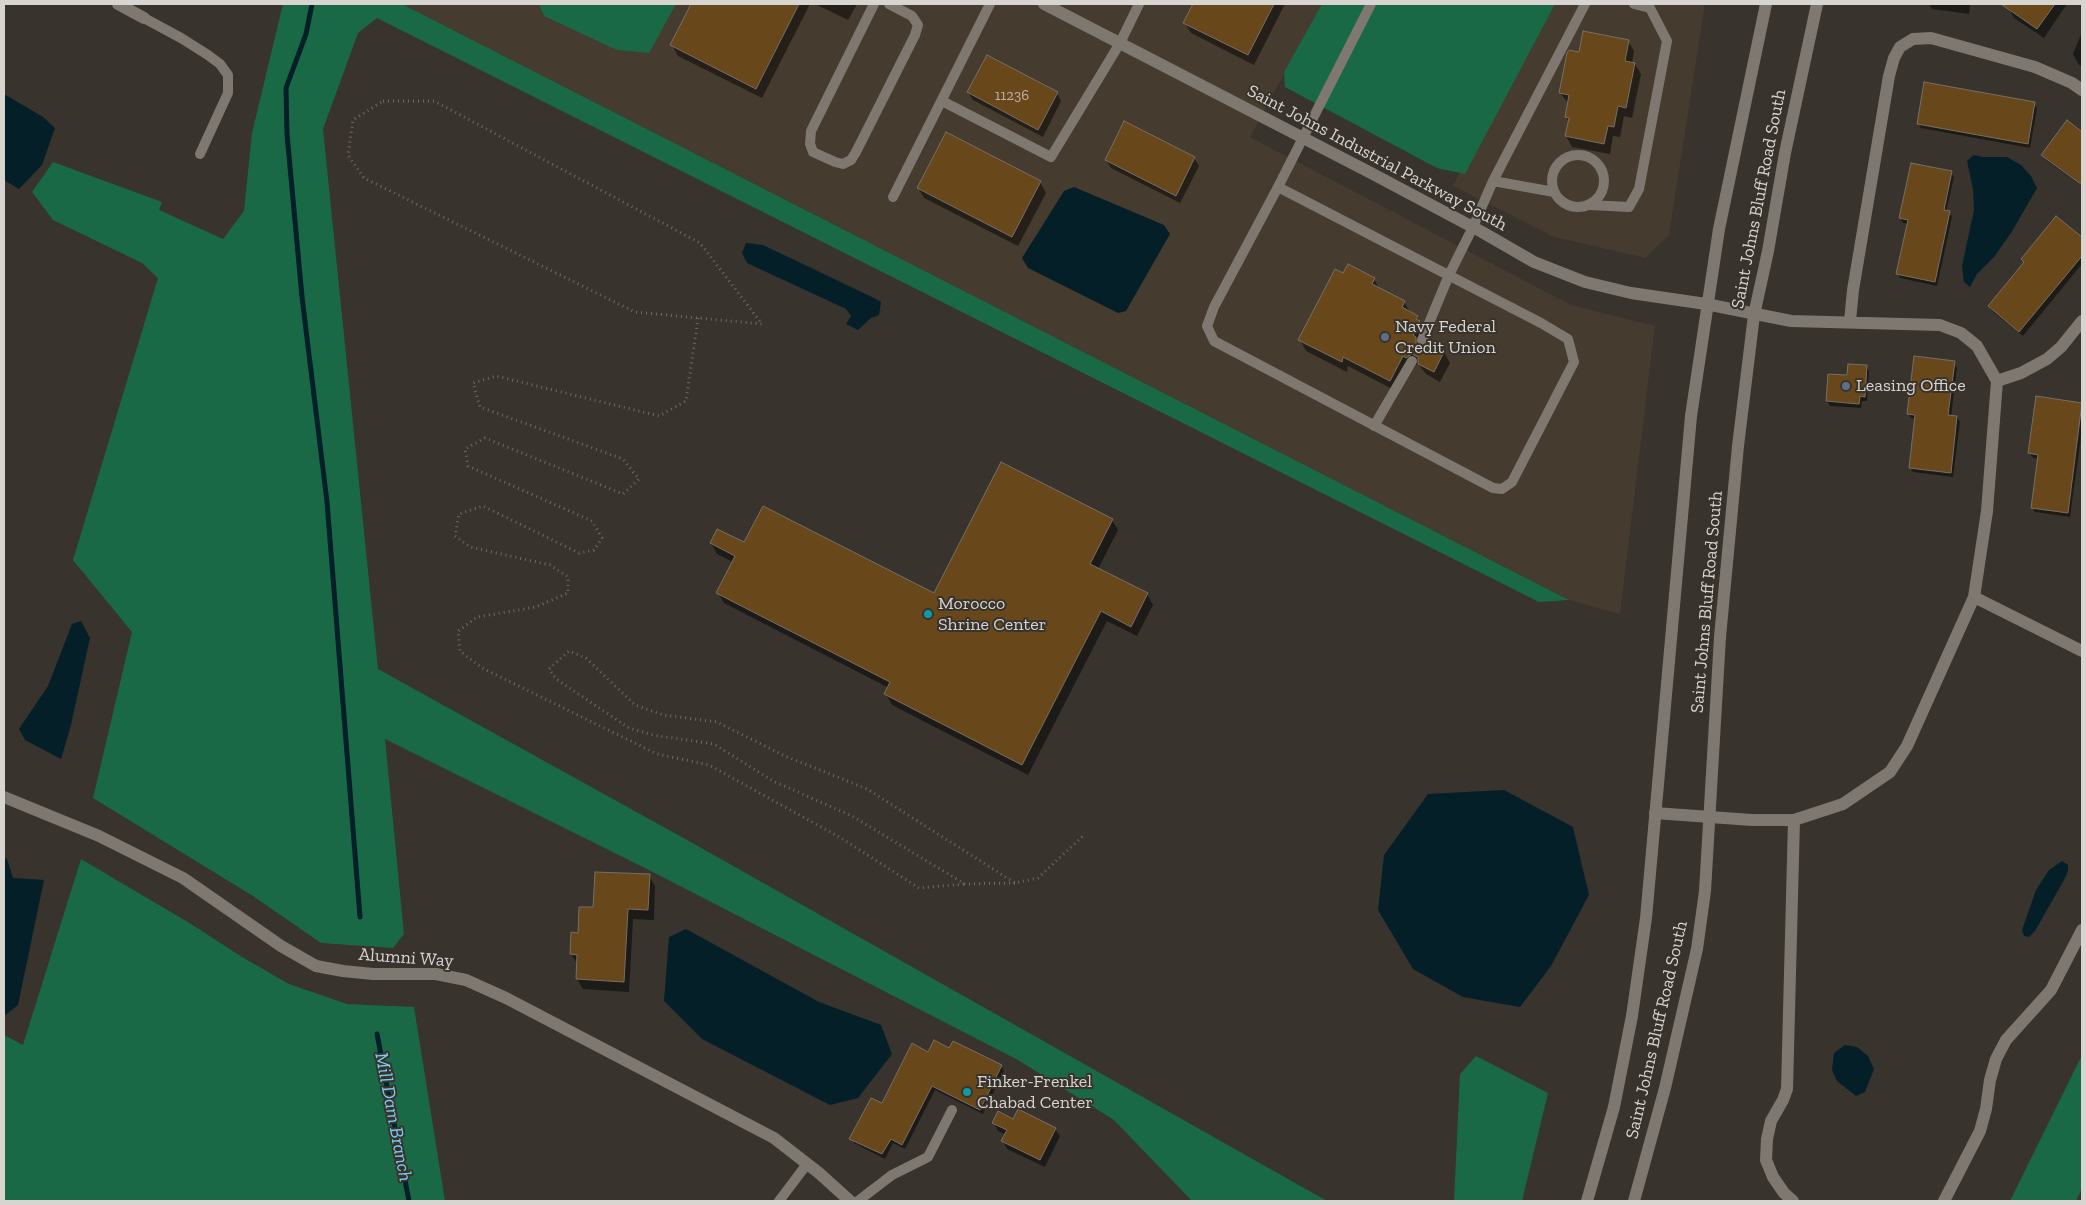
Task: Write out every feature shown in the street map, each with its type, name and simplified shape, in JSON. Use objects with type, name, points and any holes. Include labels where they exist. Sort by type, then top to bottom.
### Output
[{"type":"street","points":[[118,4],[144,18]]},
{"type":"street","name":"Saint Johns Industrial Parkway South","points":[[1044,4],[1304,138],[1473,227],[1534,262],[1585,282],[1631,293],[1706,304],[1791,321],[1850,321],[1940,325],[1961,333],[1977,346],[1997,381]]},
{"type":"street","name":"Saint Johns Bluff Road South","points":[[1587,1201],[1614,1107],[1632,1016],[1646,918],[1691,416],[1706,304],[1720,221],[1766,4]]},
{"type":"street","name":"Saint Johns Bluff Road South","points":[[1634,1201],[1665,1088],[1697,949],[1705,891],[1720,637],[1738,446],[1754,315],[1768,251],[1787,143],[1817,4]]},
{"type":"street","points":[[1850,321],[1853,290],[1889,76],[1894,58],[1900,47],[1913,40],[1931,38],[2036,67],[2082,90]]},
{"type":"street","points":[[1655,813],[1752,820],[1794,820],[1843,804],[1890,772],[1907,746],[1974,597],[1987,511],[1997,381],[2021,373],[2047,359],[2061,347],[2082,321]]},
{"type":"street","points":[[1974,597],[2082,651]]},
{"type":"street","name":"Alumni Way","points":[[4,797],[99,836],[183,878],[281,946],[316,966],[343,972],[436,974],[466,980],[506,998],[774,1138],[850,1201]]},
{"type":"street","points":[[1794,820],[1787,1089],[1784,1100],[1770,1121],[1766,1153],[1766,1160],[1773,1177],[1784,1193],[1794,1201]]},
{"type":"street","points":[[1944,1201],[1980,1131],[1996,1059],[2006,1040],[2051,990],[2082,930]]},
{"type":"lane","points":[[874,4],[811,131],[810,144],[813,152],[843,164],[851,160],[856,152],[915,35],[918,25],[912,16],[889,4]]},
{"type":"lane","points":[[893,197],[990,4]]},
{"type":"lane","points":[[942,101],[1051,157],[1120,43],[1139,4]]},
{"type":"lane","points":[[1278,187],[1541,322],[1568,339],[1574,362],[1512,482],[1502,488],[1494,488],[1214,341],[1207,326],[1214,307],[1304,138],[1371,4]]},
{"type":"lane","points":[[1422,340],[1448,275],[1473,227],[1493,182],[1585,4]]},
{"type":"lane","points":[[1590,205],[1601,193],[1604,177],[1596,162],[1588,157],[1579,155],[1570,156],[1562,160],[1556,167],[1552,184],[1558,199],[1565,204],[1573,207],[1590,205],[1629,206],[1639,189],[1667,41],[1650,8],[1634,4]]},
{"type":"lane","points":[[144,18],[182,38],[208,55],[220,64],[228,75],[228,93],[200,154]]},
{"type":"lane","points":[[1493,182],[1554,192]]},
{"type":"lane","points":[[1374,426],[1412,360]]},
{"type":"lane","points":[[858,1201],[892,1175],[928,1156],[952,1110]]},
{"type":"lane","points":[[779,1201],[807,1164]]},
{"type":"path","points":[[434,100],[700,243],[762,324],[698,318],[635,312],[364,178],[348,154],[353,120],[383,101],[434,100]]},
{"type":"path","points":[[698,318],[686,401],[659,416],[496,376],[473,383],[480,407],[623,459],[639,479],[623,494],[485,438],[465,449],[468,466],[592,521],[602,538],[594,550],[578,553],[483,506],[459,514],[455,536],[470,548],[550,565],[568,577],[568,593],[536,607],[477,617],[458,631],[460,652],[482,668],[658,754],[709,765],[841,838],[920,888],[965,884],[1015,883],[1038,878],[1084,835]]},
{"type":"path","points":[[965,884],[852,816],[774,781],[714,744],[653,735],[629,728],[556,679],[549,668],[569,651],[586,658],[635,705],[663,714],[717,722],[785,756],[867,789],[1015,883]]},
{"type":"shaded area","points":[[402,4],[1322,4],[1250,137],[1571,305],[1655,326],[1620,614],[1569,600]]},
{"type":"shaded area","points":[[1545,4],[1705,4],[1669,235],[1645,258],[1554,237],[1453,186]]},
{"type":"green space","points":[[283,4],[402,4],[1569,600],[1539,602],[377,18],[358,33],[323,129],[378,669],[696,845],[1327,1201],[1192,1201],[1114,1120],[1018,1060],[647,869],[385,739],[404,934],[393,948],[321,943],[253,896],[93,798],[132,632],[73,560],[158,278],[142,263],[53,220],[32,192],[53,162],[162,202],[159,210],[223,239],[244,211],[252,133]]},
{"type":"green space","points":[[539,4],[676,4],[649,53],[617,50],[544,16]]},
{"type":"green space","points":[[1322,4],[1555,4],[1465,174],[1437,168],[1285,87],[1284,72]]},
{"type":"green space","points":[[81,859],[289,984],[347,1004],[414,1007],[445,1201],[4,1201],[4,1035],[23,1045]]},
{"type":"green space","points":[[2082,1055],[2082,1188],[2076,1201],[2010,1201]]},
{"type":"green space","points":[[1476,1056],[1548,1093],[1522,1201],[1454,1201],[1460,1074]]},
{"type":"water","points":[[4,94],[43,117],[55,128],[42,165],[19,189],[4,180]]},
{"type":"water","points":[[1974,155],[1982,157],[2007,157],[2021,165],[2031,176],[2037,188],[2011,233],[1994,257],[1977,274],[1970,287],[1964,282],[1962,266],[1974,210],[1973,189],[1967,161]]},
{"type":"water","points":[[1074,187],[1164,225],[1170,234],[1126,311],[1118,313],[1028,268],[1022,258],[1064,191]]},
{"type":"water","points":[[746,243],[763,245],[874,298],[881,302],[879,315],[871,318],[858,330],[846,324],[851,316],[846,309],[747,263],[742,253]]},
{"type":"water","points":[[81,621],[90,638],[71,725],[61,759],[25,740],[19,729],[48,686],[72,624]]},
{"type":"water","points":[[1504,790],[1573,827],[1589,895],[1551,966],[1520,1007],[1463,997],[1413,969],[1378,910],[1384,855],[1428,794]]},
{"type":"water","points":[[4,858],[7,859],[13,878],[44,880],[18,1005],[4,1016]]},
{"type":"water","points":[[2062,861],[2068,865],[2068,871],[2064,880],[2035,931],[2029,937],[2024,936],[2022,930],[2036,890],[2049,870]]},
{"type":"water","points":[[686,929],[819,1002],[881,1025],[892,1054],[858,1098],[830,1105],[702,1039],[664,1001],[669,937]]},
{"type":"water","points":[[1845,1045],[1857,1047],[1868,1056],[1874,1069],[1865,1092],[1856,1096],[1837,1081],[1832,1070],[1834,1053]]},
{"type":"building","points":[[691,4],[799,4],[756,89],[670,45]]},
{"type":"building","points":[[1193,4],[1274,4],[1248,55],[1183,23]]},
{"type":"building","points":[[2001,4],[2055,4],[2037,29]]},
{"type":"building","points":[[1583,31],[1629,40],[1625,61],[1635,63],[1626,108],[1618,106],[1614,127],[1608,126],[1604,144],[1565,136],[1569,118],[1565,117],[1569,95],[1559,93],[1567,53],[1569,50],[1579,52]]},
{"type":"building","points":[[987,55],[1058,92],[1038,130],[967,92]]},
{"type":"building","points":[[1924,82],[2035,102],[2028,144],[1917,124]]},
{"type":"building","points":[[2067,120],[2082,132],[2082,185],[2041,155]]},
{"type":"building","points":[[1124,121],[1195,157],[1176,196],[1105,160]]},
{"type":"building","points":[[946,132],[1041,181],[1012,237],[917,188]]},
{"type":"building","points":[[1911,163],[1952,171],[1944,210],[1950,211],[1935,282],[1896,274],[1908,220],[1899,218]]},
{"type":"building","points":[[2056,216],[2082,237],[2082,256],[2019,332],[1988,306],[2024,262],[2021,259]]},
{"type":"building","points":[[1348,264],[1375,278],[1372,284],[1405,301],[1402,307],[1418,316],[1416,319],[1420,321],[1413,335],[1416,337],[1416,344],[1422,347],[1428,343],[1444,352],[1434,372],[1418,364],[1418,357],[1412,354],[1406,358],[1403,356],[1390,381],[1343,357],[1342,362],[1298,340],[1335,269],[1343,273]]},
{"type":"building","points":[[1914,356],[1955,361],[1948,415],[1957,416],[1951,473],[1909,468],[1915,415],[1907,414]]},
{"type":"building","name":"Leasing Office","points":[[1848,364],[1867,365],[1865,397],[1860,396],[1859,404],[1826,401],[1828,374],[1847,375]]},
{"type":"building","points":[[2036,396],[2082,403],[2068,513],[2031,508],[2038,455],[2028,453]]},
{"type":"building","name":"Morocco Shrine Center","points":[[1001,462],[1113,519],[1090,564],[1148,593],[1131,627],[1101,611],[1022,765],[884,694],[890,682],[716,593],[735,556],[710,543],[717,529],[744,542],[763,506],[934,593]]},
{"type":"building","points":[[595,872],[650,874],[648,910],[628,909],[624,982],[576,979],[577,955],[570,954],[571,932],[578,933],[579,907],[593,907]]},
{"type":"building","name":"Finker-Frenkel Chabad Center","points":[[934,1040],[949,1048],[953,1041],[1002,1065],[980,1110],[932,1086],[902,1145],[891,1139],[882,1154],[849,1139],[871,1098],[882,1103],[912,1043],[928,1052]]},
{"type":"building","points":[[1018,1109],[1056,1128],[1040,1160],[1001,1141],[1007,1130],[992,1123],[998,1111],[1013,1119]]},
{"type":"waterway","points":[[312,4],[306,34],[286,88],[287,134],[302,297],[327,502],[360,917]]},
{"type":"waterway","name":"Mill Dam Branch","points":[[377,1034],[409,1201]]},
{"type":"place","name":"Navy Federal Credit Union","points":[[1385,337]]},
{"type":"place","name":"Leasing Office","points":[[1846,386]]},
{"type":"place","name":"Morocco Shrine Center","points":[[928,614]]},
{"type":"place","name":"Finker-Frenkel Chabad Center","points":[[967,1092]]}]
